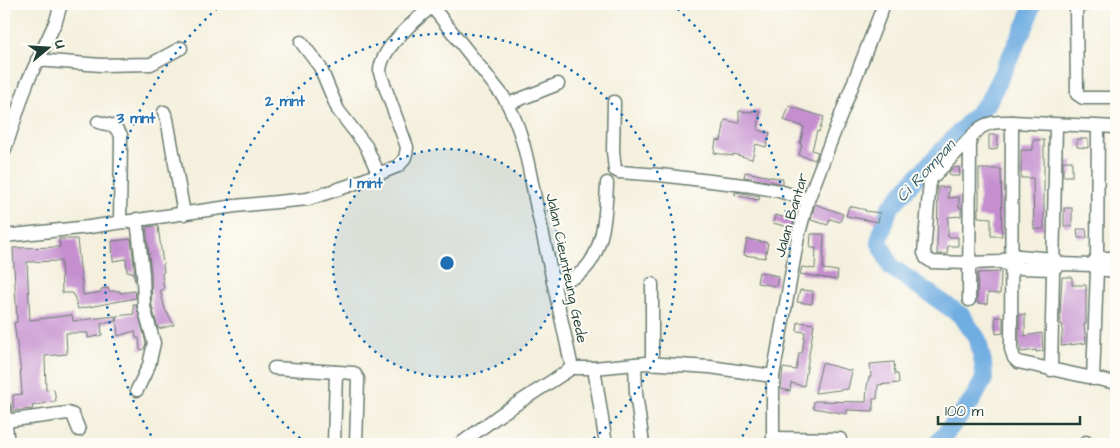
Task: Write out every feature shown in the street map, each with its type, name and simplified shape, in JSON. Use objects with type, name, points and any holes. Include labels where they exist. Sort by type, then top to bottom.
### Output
[{"type":"street","points":[[4,152],[27,83],[56,21],[61,4]]},
{"type":"street","name":"Jalan Bantar","points":[[773,441],[773,376],[798,237],[808,200],[884,4]]},
{"type":"street","points":[[1088,4],[1080,4],[1076,11],[1077,94],[1083,98],[1116,98]]},
{"type":"street","points":[[4,236],[89,227],[235,206],[308,199],[379,175],[398,166],[403,162],[407,148],[380,73],[380,67],[398,38],[431,5]]},
{"type":"street","name":"Jalan Cieunteung Gede","points":[[431,5],[512,110],[519,129],[572,368]]},
{"type":"street","points":[[302,42],[320,67],[338,110],[366,146],[379,175]]},
{"type":"street","points":[[38,60],[101,65],[150,64],[181,48]]},
{"type":"street","points":[[508,104],[558,84]]},
{"type":"street","points":[[614,102],[613,151],[615,170],[619,172],[752,186],[779,191],[808,200]]},
{"type":"street","points":[[164,112],[167,118],[184,214]]},
{"type":"street","points":[[98,122],[114,126],[120,135],[120,222]]},
{"type":"street","points":[[1012,122],[1012,354],[1018,362],[1093,379],[1116,382]]},
{"type":"street","points":[[1116,127],[1056,126],[1012,122],[987,123],[930,180],[924,253],[929,261],[969,263],[1012,261],[1095,264],[1116,258]]},
{"type":"street","points":[[1051,370],[1056,264],[1056,126]]},
{"type":"street","points":[[1093,379],[1098,127]]},
{"type":"street","points":[[969,300],[970,140]]},
{"type":"street","points":[[553,282],[576,276],[593,260],[603,230],[607,203],[607,183]]},
{"type":"street","points":[[137,219],[143,274],[144,307],[154,343],[150,365],[137,390]]},
{"type":"street","points":[[1095,264],[1116,271]]},
{"type":"street","points":[[652,284],[652,364]]},
{"type":"street","points":[[635,364],[636,393],[643,444]]},
{"type":"street","points":[[460,444],[516,404],[572,368],[652,364],[710,367],[773,376]]},
{"type":"street","points":[[274,368],[354,373],[358,379],[356,444]]},
{"type":"street","points":[[594,368],[606,444]]},
{"type":"street","points":[[334,444],[336,372]]},
{"type":"street","points":[[4,407],[8,444]]},
{"type":"street","points":[[5,421],[68,413],[73,415],[79,430]]},
{"type":"street","points":[[773,441],[840,439]]},
{"type":"building","points":[[789,106],[824,117],[819,132],[817,131],[812,150],[818,152],[815,160],[799,155],[804,127],[784,120]]},
{"type":"building","points":[[752,110],[760,111],[758,130],[770,133],[766,147],[756,144],[752,159],[733,154],[733,156],[714,153],[716,140],[721,141],[725,120],[739,123],[739,111],[752,112]]},
{"type":"building","points":[[989,135],[998,135],[997,149],[989,149]]},
{"type":"building","points":[[1077,139],[1088,139],[1088,148],[1077,147]]},
{"type":"building","points":[[1033,140],[1044,140],[1044,229],[1034,229],[1033,178],[1021,178],[1021,150],[1033,150]]},
{"type":"building","points":[[1063,161],[1072,161],[1072,176],[1063,176]]},
{"type":"building","points":[[959,167],[960,176],[950,176],[949,172],[953,168]]},
{"type":"building","points":[[979,169],[1001,169],[1002,236],[991,236],[991,218],[978,217]]},
{"type":"building","points":[[745,172],[783,179],[783,184],[744,177]]},
{"type":"building","points":[[938,187],[949,187],[948,198],[959,197],[959,207],[961,207],[961,216],[948,217],[948,237],[958,237],[958,246],[948,246],[947,254],[937,254]]},
{"type":"building","points":[[735,192],[760,196],[759,200],[735,195]]},
{"type":"building","points":[[815,204],[843,214],[840,222],[830,219],[828,225],[811,220]]},
{"type":"building","points":[[849,206],[880,213],[878,222],[846,216]]},
{"type":"building","points":[[1064,208],[1072,208],[1072,226],[1064,226]]},
{"type":"building","points":[[775,215],[794,220],[792,228],[773,223]]},
{"type":"building","points":[[158,226],[164,272],[162,273],[164,290],[160,290],[165,309],[174,325],[158,329],[152,306],[151,273],[146,227]]},
{"type":"building","points":[[1077,229],[1086,229],[1087,238],[1078,238]]},
{"type":"building","points":[[811,234],[824,234],[823,269],[838,271],[837,280],[800,274],[802,267],[815,269],[816,248],[810,248]]},
{"type":"building","points":[[59,239],[77,239],[83,295],[101,292],[101,289],[108,288],[109,291],[120,291],[120,293],[135,291],[136,298],[78,309],[73,293],[62,293],[61,261],[27,262],[30,320],[72,315],[73,321],[115,316],[116,321],[101,324],[102,335],[88,338],[88,333],[66,333],[67,354],[45,356],[46,390],[54,389],[56,401],[32,406],[33,409],[13,411],[13,395],[22,394],[14,323],[17,322],[13,248],[60,247]]},
{"type":"building","points":[[131,239],[135,281],[133,272],[127,272],[126,259],[113,261],[112,241]]},
{"type":"building","points":[[747,239],[768,243],[765,258],[744,255]]},
{"type":"building","points":[[759,272],[778,276],[776,286],[757,283]]},
{"type":"building","points":[[1001,272],[1000,294],[988,293],[987,304],[977,303],[978,273]]},
{"type":"building","points":[[1062,277],[1072,277],[1072,285],[1086,285],[1086,324],[1084,324],[1086,343],[1061,346],[1063,325],[1061,325],[1060,316]]},
{"type":"building","points":[[800,290],[813,291],[812,304],[797,302]]},
{"type":"building","points":[[133,304],[136,304],[146,343],[144,349],[140,350],[139,338],[136,338],[135,331],[118,336],[116,316],[134,314]]},
{"type":"building","points":[[1025,314],[1025,336],[1042,333],[1043,351],[1021,352],[1019,315]]},
{"type":"building","points":[[995,317],[1003,317],[1003,333],[996,334]]},
{"type":"building","points":[[798,322],[814,324],[804,386],[791,383],[790,391],[781,389],[783,368],[796,370],[799,353],[802,353],[805,332],[797,331]]},
{"type":"building","points":[[894,362],[895,374],[898,374],[899,383],[878,385],[877,399],[873,399],[873,411],[847,410],[847,414],[813,408],[814,401],[866,402],[869,377],[871,377],[870,364]]},
{"type":"building","points":[[822,363],[852,371],[848,389],[815,393]]},
{"type":"waterway","name":"Ci Rompan","points":[[937,444],[972,401],[984,379],[978,340],[962,316],[891,267],[879,241],[889,209],[988,102],[1028,20],[1032,4]]}]
